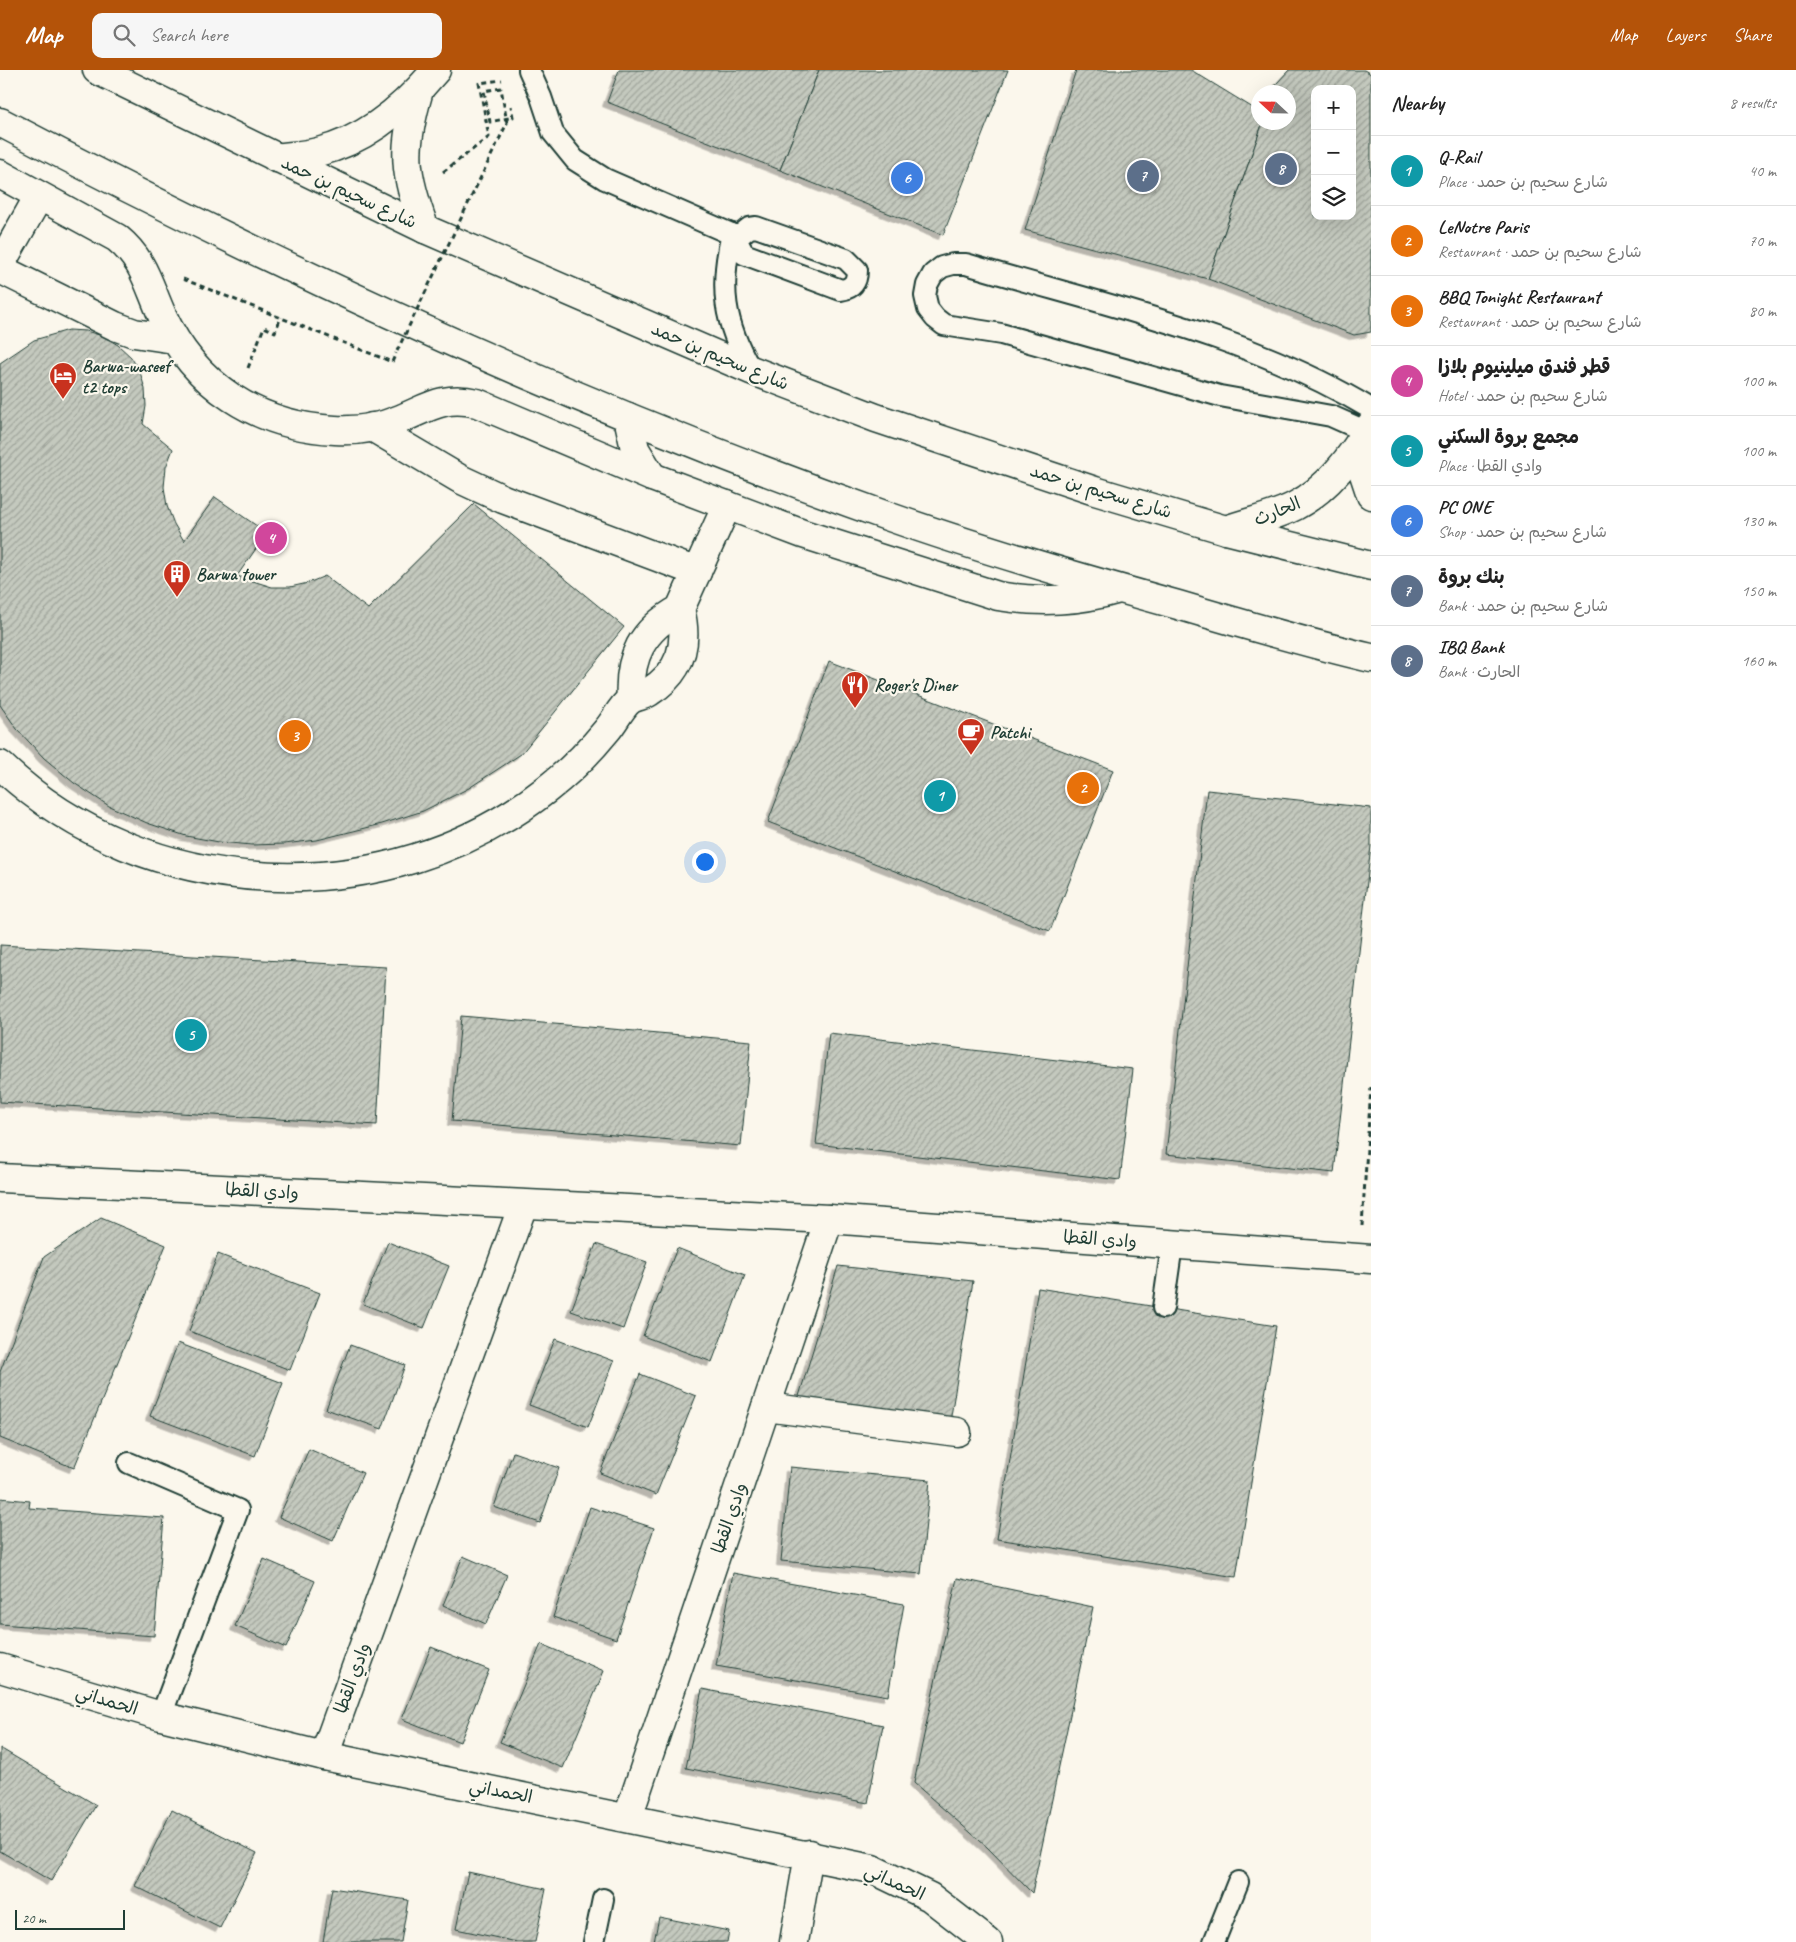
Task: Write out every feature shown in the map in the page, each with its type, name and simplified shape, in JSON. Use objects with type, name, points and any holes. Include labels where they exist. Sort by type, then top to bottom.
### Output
[{"type":"main road","name":"شارع سحيم بن حمد","points":[[98,70],[121,77],[276,158],[425,228],[751,370],[876,418],[1095,491],[1226,530],[1371,566]]},
{"type":"main road","points":[[276,158],[318,152],[358,138],[393,114],[428,80]]},
{"type":"main road","points":[[425,228],[412,195],[406,162],[410,122],[428,80]]},
{"type":"main road","points":[[0,122],[226,239],[468,350],[742,462],[890,517],[1032,564],[1371,658]]},
{"type":"main road","points":[[0,174],[117,238],[138,259],[174,339],[190,362],[234,400],[260,414],[286,423],[315,429],[343,430],[372,427],[396,421],[432,404],[463,400],[491,409],[652,477],[727,505],[860,553],[998,596],[1022,600],[1063,601],[1096,596],[1119,589]]},
{"type":"main road","points":[[0,265],[39,196]]},
{"type":"main road","points":[[0,269],[115,326],[134,332],[174,339]]},
{"type":"main road","points":[[628,417],[636,449],[652,477]]},
{"type":"main road","points":[[1368,426],[1364,474],[1371,495]]},
{"type":"main road","name":"الحارث","points":[[1226,530],[1277,513],[1308,498],[1334,475],[1368,426]]},
{"type":"main road","points":[[372,427],[460,479],[502,499],[697,572]]},
{"type":"main road","points":[[631,699],[629,681],[632,663],[639,646],[650,630],[664,618],[680,609],[727,505]]},
{"type":"main road","points":[[0,765],[46,803],[80,823],[120,843],[163,859],[206,871],[251,877],[296,878],[341,875],[386,867],[429,854],[470,837],[510,815],[547,789],[581,759],[631,699],[647,694],[672,673],[680,658],[684,642],[684,625],[680,609]]},
{"type":"main road","name":"وادي القطا","points":[[0,1178],[829,1219],[1365,1259]]},
{"type":"main road","name":"وادي القطا","points":[[324,1756],[523,1205]]},
{"type":"main road","name":"وادي القطا","points":[[628,1817],[829,1219]]},
{"type":"main road","points":[[766,1407],[957,1432]]},
{"type":"main road","name":"الحمداني","points":[[0,1668],[160,1716],[324,1756],[809,1854],[872,1869],[930,1897],[988,1942]]},
{"type":"main road","points":[[794,1942],[809,1854]]},
{"type":"lane","points":[[528,70],[541,97],[553,132],[575,160],[605,178],[735,236],[744,254],[841,290],[848,289],[857,278],[857,270],[846,259],[761,228],[749,228],[735,236],[726,257],[725,304],[730,328],[751,370]]},
{"type":"lane","points":[[966,264],[1243,346],[1295,367],[1368,426],[1322,413],[1220,396],[1001,334],[944,325],[935,318],[928,308],[925,296],[927,285],[933,274],[942,267],[966,264]]},
{"type":"lane","points":[[1163,1308],[1172,1245]]},
{"type":"lane","points":[[129,1463],[238,1510],[160,1716]]},
{"type":"lane","points":[[1214,1942],[1238,1882]]},
{"type":"lane","points":[[594,1942],[603,1899]]},
{"type":"path","points":[[412,195],[489,137],[479,83],[506,79]]},
{"type":"path","points":[[149,286],[168,291],[175,276],[392,362],[506,123],[500,88],[484,91],[490,122],[513,117],[509,98]]},
{"type":"path","points":[[264,327],[275,332],[281,317]]},
{"type":"path","points":[[1365,1259],[1371,1087]]},
{"type":"building","points":[[619,70],[819,70],[780,170],[607,102]]},
{"type":"building","points":[[819,70],[1008,70],[943,235],[780,170]]},
{"type":"building","points":[[1076,70],[1191,70],[1251,107],[1251,130],[1260,130],[1208,279],[1025,230]]},
{"type":"building","points":[[1289,70],[1364,70],[1371,74],[1371,332],[1354,335],[1208,279],[1260,130],[1296,130],[1296,85],[1276,85]]},
{"type":"building","name":"Barwa tower","points":[[69,330],[86,331],[103,336],[118,345],[131,357],[140,372],[145,389],[146,406],[143,424],[173,449],[166,467],[164,487],[167,506],[174,524],[184,541],[215,497],[267,533],[237,576],[272,587],[290,587],[308,583],[325,576],[368,609],[474,504],[624,627],[521,754],[469,788],[423,811],[382,824],[317,840],[252,845],[186,836],[147,823],[109,806],[74,783],[44,758],[17,729],[0,705],[0,363],[34,340]]},
{"type":"building","points":[[829,661],[1113,770],[1050,931],[768,822]]},
{"type":"building","points":[[1207,790],[1371,808],[1371,846],[1334,1173],[1166,1154]]},
{"type":"building","points":[[0,945],[386,967],[377,1125],[0,1102]]},
{"type":"building","points":[[461,1016],[751,1041],[741,1146],[452,1121]]},
{"type":"building","points":[[829,1033],[1133,1069],[1120,1180],[816,1144]]},
{"type":"building","points":[[101,1218],[166,1245],[74,1468],[0,1438],[0,1372],[44,1257]]},
{"type":"building","points":[[388,1242],[449,1266],[424,1328],[363,1304]]},
{"type":"building","points":[[596,1244],[647,1262],[623,1329],[571,1311]]},
{"type":"building","points":[[677,1248],[745,1275],[712,1362],[643,1336]]},
{"type":"building","points":[[218,1254],[320,1293],[290,1370],[189,1331]]},
{"type":"building","points":[[838,1266],[973,1281],[950,1422],[797,1403]]},
{"type":"building","points":[[1038,1288],[1276,1326],[1236,1577],[997,1539]]},
{"type":"building","points":[[555,1339],[614,1361],[588,1427],[529,1405]]},
{"type":"building","points":[[178,1343],[283,1383],[255,1456],[150,1416]]},
{"type":"building","points":[[350,1345],[405,1365],[382,1429],[326,1409]]},
{"type":"building","points":[[640,1374],[696,1396],[656,1495],[600,1473]]},
{"type":"building","points":[[309,1449],[363,1473],[333,1541],[279,1517]]},
{"type":"building","points":[[513,1452],[559,1468],[540,1523],[494,1507]]},
{"type":"building","points":[[790,1467],[930,1480],[921,1574],[781,1561]]},
{"type":"building","points":[[0,1498],[30,1501],[29,1508],[164,1518],[154,1636],[0,1624]]},
{"type":"building","points":[[590,1507],[654,1528],[616,1639],[553,1617]]},
{"type":"building","points":[[463,1556],[507,1575],[486,1624],[443,1605]]},
{"type":"building","points":[[264,1559],[315,1581],[286,1648],[235,1626]]},
{"type":"building","points":[[733,1573],[904,1604],[888,1696],[716,1666]]},
{"type":"building","points":[[957,1578],[1093,1607],[1032,1893],[987,1847],[914,1783]]},
{"type":"building","points":[[541,1644],[604,1671],[563,1768],[500,1742]]},
{"type":"building","points":[[431,1647],[489,1670],[460,1742],[402,1719]]},
{"type":"building","points":[[702,1689],[883,1725],[868,1803],[686,1768]]},
{"type":"building","points":[[0,1748],[96,1805],[51,1881],[0,1851]]},
{"type":"building","points":[[172,1810],[257,1853],[220,1928],[135,1886]]},
{"type":"building","points":[[468,1872],[546,1889],[535,1942],[517,1942],[456,1929]]},
{"type":"building","points":[[332,1888],[408,1900],[401,1942],[323,1942]]},
{"type":"building","points":[[659,1917],[729,1931],[727,1942],[654,1942]]},
{"type":"place","name":"IBQ Bank","points":[[1281,169]]},
{"type":"place","name":"بنك بروة","points":[[1143,176]]},
{"type":"place","name":"PC ONE","points":[[907,178]]},
{"type":"place","name":"Barwa-waseef t2 tops","points":[[63,400]]},
{"type":"place","name":"قطر فندق ميلينيوم بلازا","points":[[271,538]]},
{"type":"place","name":"Barwa tower","points":[[177,598]]},
{"type":"place","name":"Roger's Diner","points":[[855,709]]},
{"type":"place","name":"BBQ Tonight Restaurant","points":[[295,736]]},
{"type":"place","name":"Patchi","points":[[971,756]]},
{"type":"place","name":"LeNotre Paris","points":[[1083,788]]},
{"type":"place","name":"Q-Rail","points":[[940,796]]},
{"type":"place","name":"مجمع بروة السكني","points":[[191,1035]]}]
